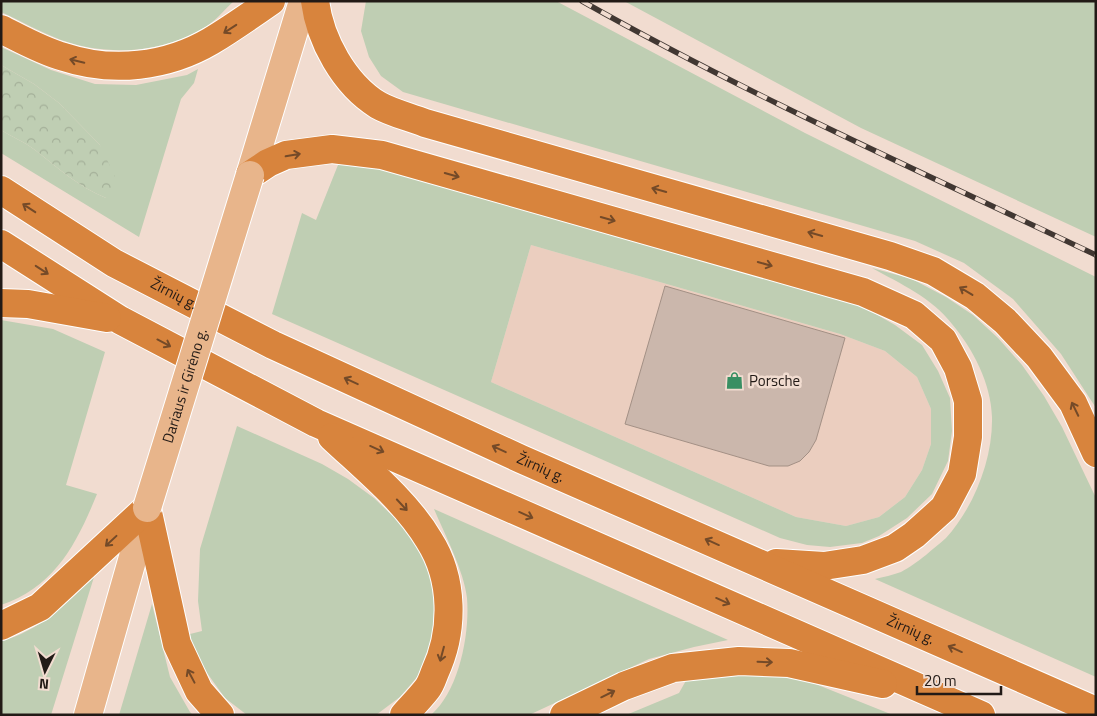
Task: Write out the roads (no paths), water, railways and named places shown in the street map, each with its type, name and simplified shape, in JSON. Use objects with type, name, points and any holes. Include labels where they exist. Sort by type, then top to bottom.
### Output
[{"type":"highway","points":[[1,29],[63,57],[97,65],[134,66],[171,58],[209,42],[271,1]]},
{"type":"highway","points":[[315,1],[322,32],[332,54],[356,87],[378,105],[425,123],[890,256],[933,271],[975,296],[1005,321],[1039,357],[1073,404],[1096,454]]},
{"type":"highway","points":[[250,175],[268,163],[286,155],[332,149],[382,155],[863,292],[914,315],[943,340],[958,368],[968,401],[968,437],[962,474],[944,508],[914,535],[895,548],[863,560],[824,566],[757,562]]},
{"type":"highway","name":"Žirnių g.","points":[[1,190],[114,263],[273,345],[521,459],[1096,711]]},
{"type":"highway","points":[[1,244],[120,320],[316,423],[981,715]]},
{"type":"highway","points":[[1,303],[28,304],[120,320]]},
{"type":"highway","points":[[316,423],[382,484],[408,512],[430,540],[442,568],[447,587],[450,612],[442,657],[428,688],[404,715]]},
{"type":"highway","points":[[1,626],[40,607],[147,508]]},
{"type":"highway","points":[[147,508],[177,644],[199,691],[220,715]]},
{"type":"highway","points":[[564,715],[624,686],[673,668],[739,661],[789,663],[948,700]]},
{"type":"main road","name":"Dariaus ir Girėno g.","points":[[88,715],[147,508],[303,1]]},
{"type":"railway","points":[[582,1],[645,36],[772,101],[1096,255]]},
{"type":"place","name":"Porsche","points":[[735,381]]}]
